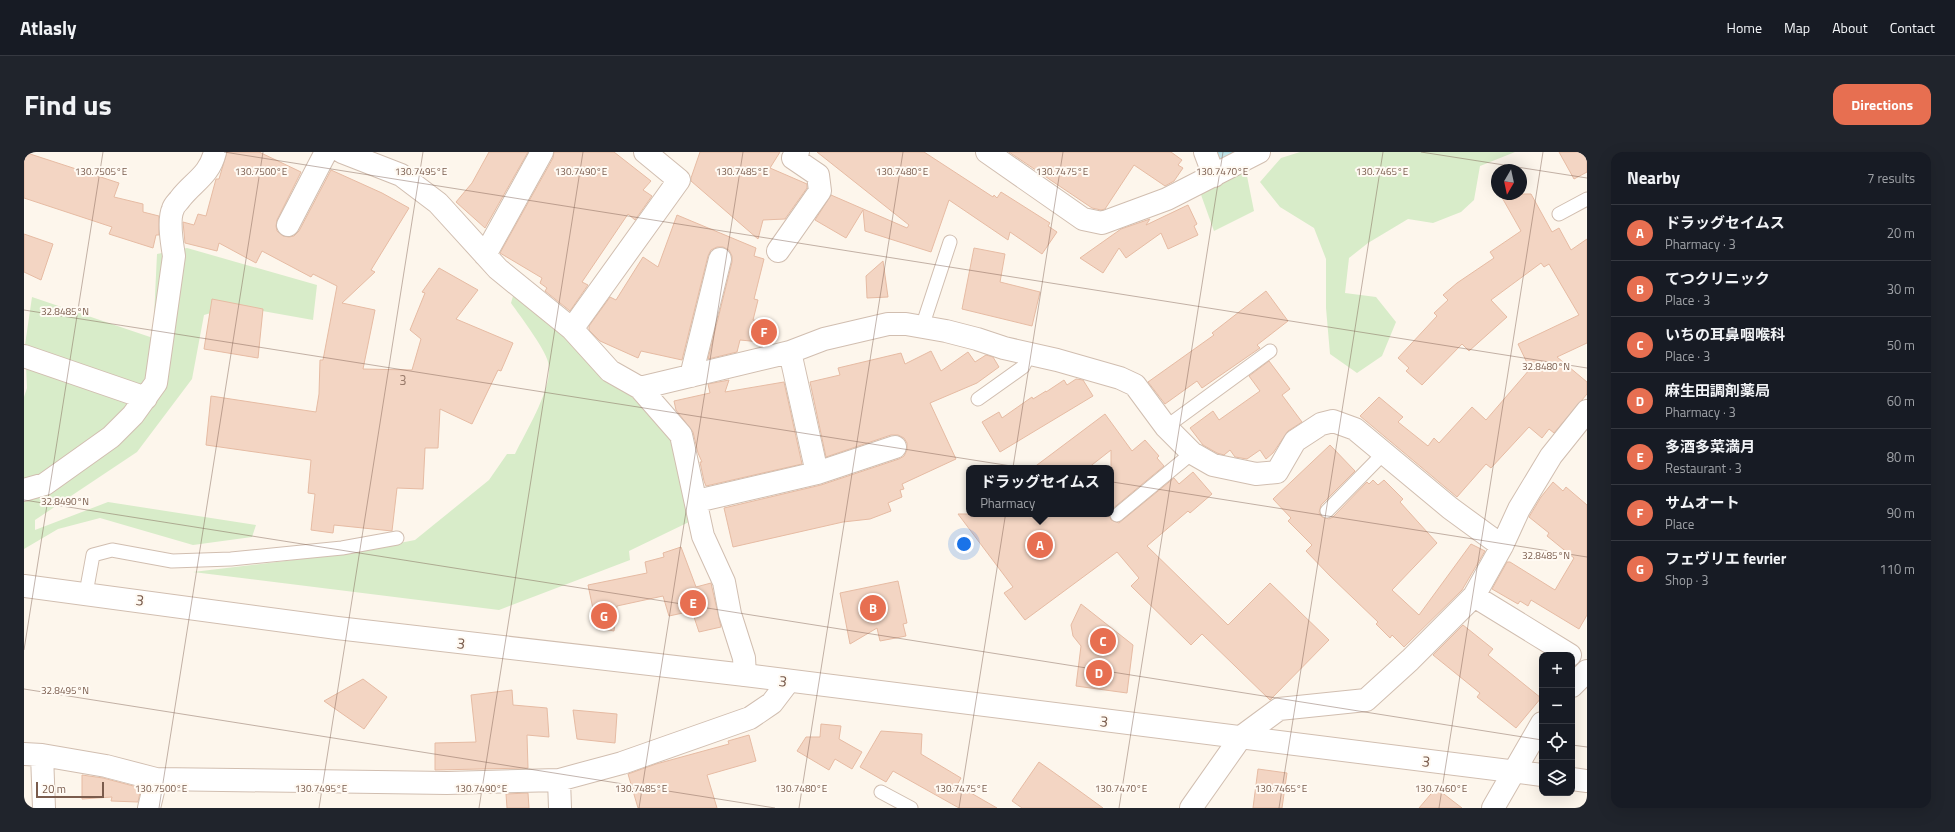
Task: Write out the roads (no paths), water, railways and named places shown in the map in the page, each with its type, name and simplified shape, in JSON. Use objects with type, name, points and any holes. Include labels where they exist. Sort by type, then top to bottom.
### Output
[{"type":"street","points":[[24,490],[45,484],[111,437],[133,415],[156,383],[174,256],[171,235],[173,209],[186,192],[205,174],[212,161],[214,152]]},
{"type":"street","points":[[288,225],[326,152]]},
{"type":"street","points":[[342,152],[400,175],[438,203],[498,269],[572,329],[610,371],[640,388],[681,435],[697,501],[703,536],[724,582],[730,614],[744,658],[745,676]]},
{"type":"street","points":[[485,255],[542,152]]},
{"type":"street","points":[[572,329],[678,180],[645,152]]},
{"type":"street","points":[[778,251],[820,191],[818,175],[793,158],[798,152]]},
{"type":"street","points":[[987,152],[1083,219],[1102,223],[1167,199],[1259,152]]},
{"type":"street","points":[[1205,152],[1214,176]]},
{"type":"street","points":[[691,376],[720,259]]},
{"type":"street","points":[[640,388],[790,352],[824,339],[888,324],[906,324],[977,339],[1029,355],[1057,360],[1120,378],[1135,385],[1166,427],[1192,453],[1213,465],[1220,467],[1256,474],[1277,472],[1295,441],[1321,424],[1333,421],[1355,429],[1383,454],[1450,508],[1502,546]]},
{"type":"street","points":[[790,352],[817,473]]},
{"type":"street","points":[[24,356],[146,398]]},
{"type":"street","points":[[1191,808],[1241,737],[1279,709],[1366,700],[1410,660],[1474,596],[1502,546],[1519,509],[1551,456],[1587,411]]},
{"type":"street","points":[[697,501],[817,473],[895,447]]},
{"type":"street","name":"3","points":[[24,586],[86,593],[337,628],[745,676],[1539,775]]},
{"type":"street","points":[[1474,596],[1565,652]]},
{"type":"street","points":[[1575,658],[1587,665]]},
{"type":"street","points":[[1575,683],[1587,671]]},
{"type":"street","points":[[44,808],[33,754],[106,766],[156,779],[448,784],[559,780],[622,763],[750,718],[772,703],[788,682]]},
{"type":"street","points":[[1493,808],[1541,724]]},
{"type":"street","points":[[149,808],[156,779]]},
{"type":"street","points":[[1575,779],[1587,781]]},
{"type":"street","points":[[559,780],[560,808]]},
{"type":"lane","points":[[1559,214],[1587,199]]},
{"type":"lane","points":[[922,327],[950,242]]},
{"type":"lane","points":[[1166,427],[1270,351]]},
{"type":"lane","points":[[978,399],[1023,367],[1029,355]]},
{"type":"lane","points":[[1117,515],[1192,453]]},
{"type":"lane","points":[[1327,511],[1383,454]]},
{"type":"lane","points":[[86,593],[93,555],[112,550],[172,561],[231,559],[342,548],[397,538]]},
{"type":"lane","points":[[882,792],[911,808]]},
{"type":"water","points":[[1214,152],[1240,152],[1218,165]]},
{"type":"place","name":"サムオート","points":[[764,332]]},
{"type":"place","name":"ドラッグセイムス","points":[[1040,545]]},
{"type":"place","name":"多酒多菜満月","points":[[693,603]]},
{"type":"place","name":"てつクリニック","points":[[873,608]]},
{"type":"place","name":"フェヴリエ fevrier","points":[[604,616]]},
{"type":"place","name":"いちの耳鼻咽喉科","points":[[1103,641]]},
{"type":"place","name":"麻生田調剤薬局","points":[[1099,673]]}]
